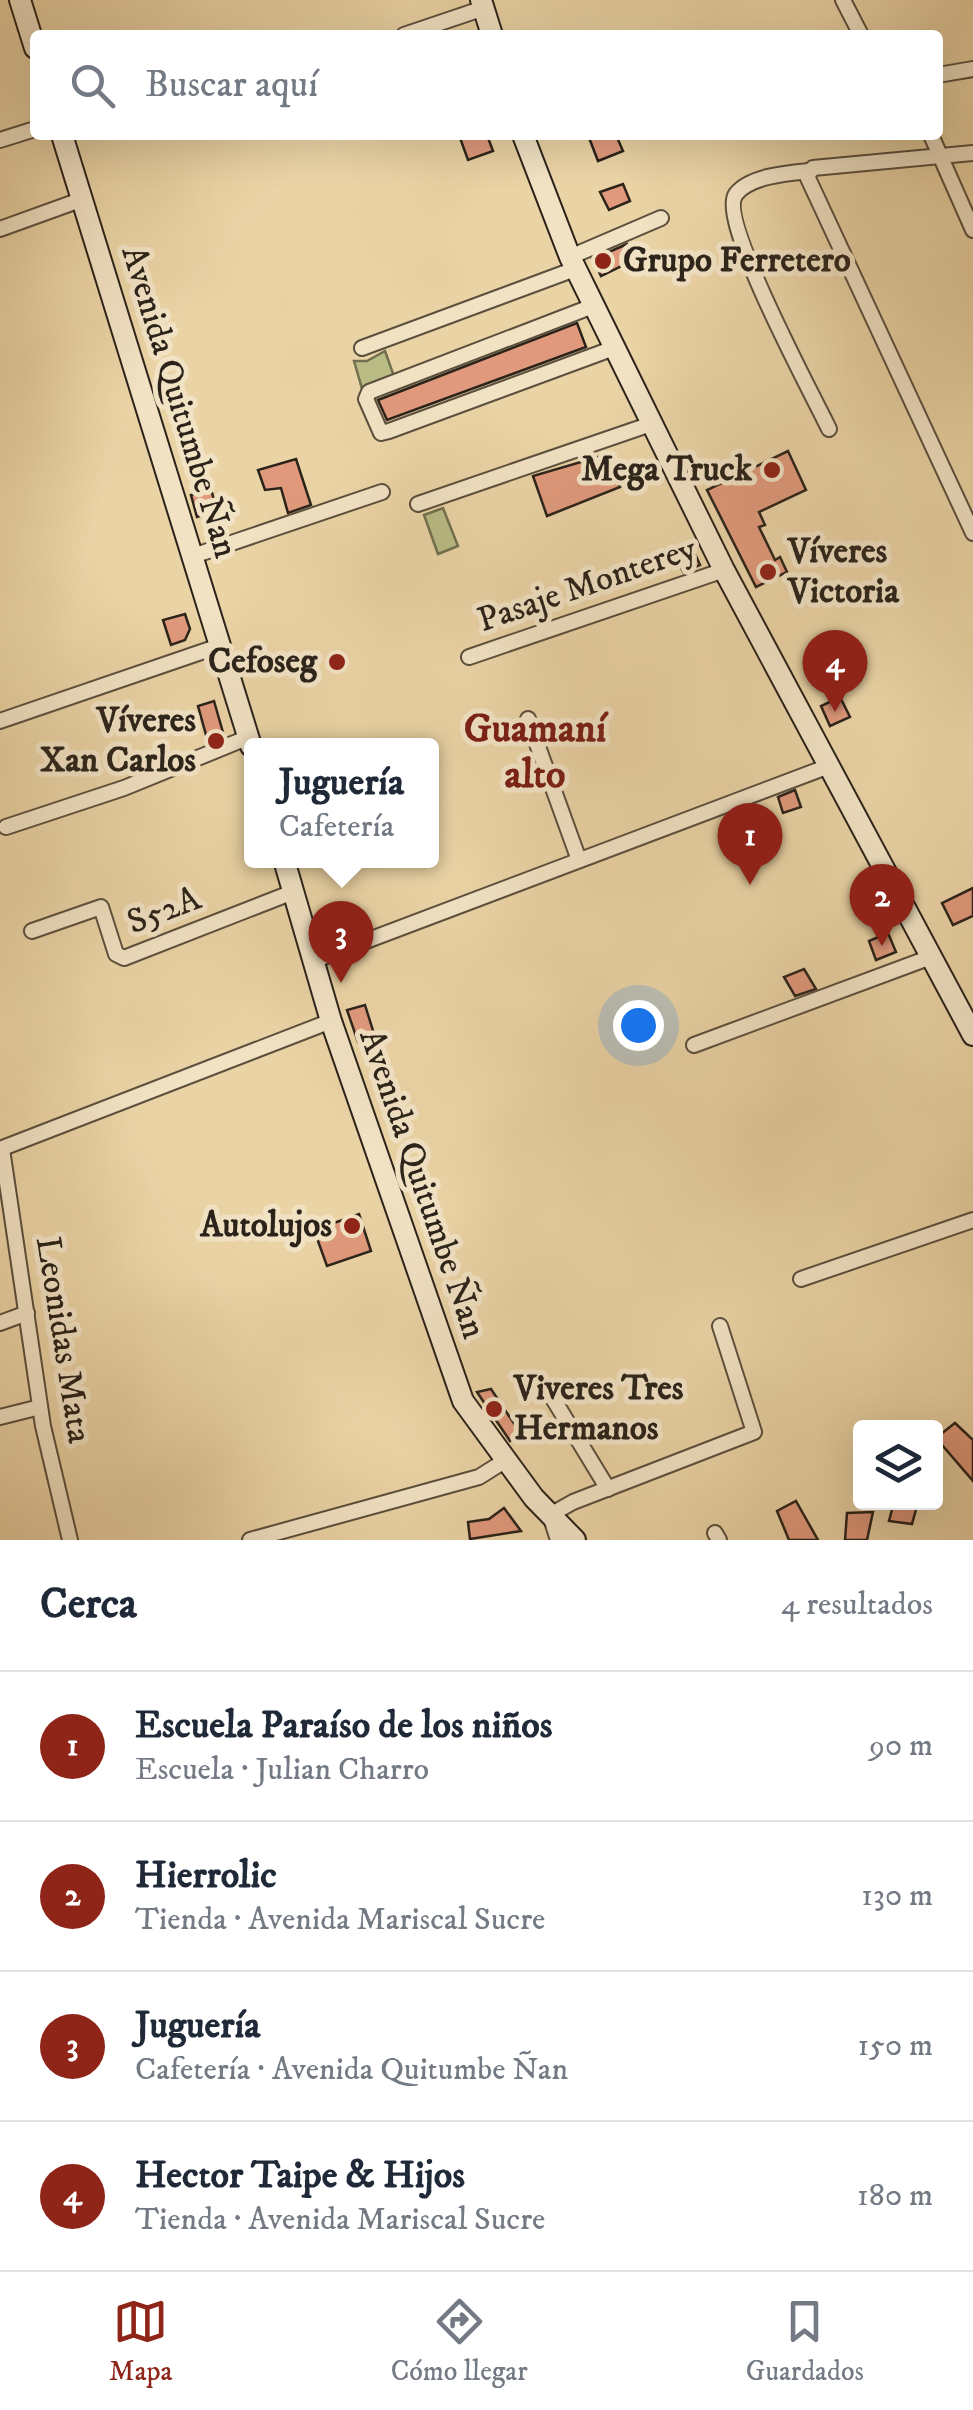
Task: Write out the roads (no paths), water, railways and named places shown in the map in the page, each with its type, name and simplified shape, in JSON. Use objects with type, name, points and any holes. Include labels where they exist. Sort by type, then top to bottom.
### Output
[{"type":"street","points":[[20,0],[30,32]]},
{"type":"street","points":[[843,0],[858,30]]},
{"type":"street","points":[[417,30],[482,4],[490,30]]},
{"type":"street","points":[[943,73],[973,68]]},
{"type":"street","points":[[0,140],[30,131]]},
{"type":"street","name":"Avenida Quitumbe Ñan","points":[[64,140],[249,738]]},
{"type":"street","points":[[525,140],[572,264],[724,570],[973,1035]]},
{"type":"street","points":[[933,140],[973,230]]},
{"type":"street","points":[[829,429],[742,246],[732,204],[737,192],[752,182],[973,153]]},
{"type":"street","points":[[808,173],[973,533]]},
{"type":"street","points":[[0,229],[82,199]]},
{"type":"street","points":[[362,348],[572,264],[661,218]]},
{"type":"street","points":[[593,306],[369,392],[366,399],[374,427],[381,433],[389,431],[614,348]]},
{"type":"street","points":[[418,504],[651,424]]},
{"type":"street","points":[[193,556],[382,492]]},
{"type":"street","name":"Pasaje Monterey","points":[[469,657],[724,570]]},
{"type":"street","points":[[0,721],[219,646]]},
{"type":"street","points":[[528,719],[579,860]]},
{"type":"street","points":[[6,827],[244,743]]},
{"type":"street","points":[[313,961],[829,766]]},
{"type":"street","name":"Avenida Quitumbe Ñan","points":[[286,868],[331,1021],[463,1401],[506,1460],[532,1478],[574,1540]]},
{"type":"street","name":"S52A","points":[[32,931],[101,907],[116,954],[124,958],[293,892]]},
{"type":"street","points":[[694,1045],[931,957]]},
{"type":"street","points":[[1,1149],[331,1021]]},
{"type":"street","name":"Leonidas Mata","points":[[1,1149],[40,1407],[70,1540]]},
{"type":"street","points":[[801,1278],[973,1220]]},
{"type":"street","points":[[0,1323],[26,1314]]},
{"type":"street","points":[[558,1540],[556,1512],[754,1432],[720,1326]]},
{"type":"street","points":[[546,1387],[608,1489]]},
{"type":"street","points":[[0,1417],[40,1407]]},
{"type":"street","points":[[250,1540],[480,1477],[506,1460]]},
{"type":"street","name":"Avenida Quitumbe Ñan","points":[[556,1512],[591,1540]]},
{"type":"place","name":"Grupo Ferretero","points":[[603,261]]},
{"type":"place","name":"Mega Truck","points":[[772,470]]},
{"type":"place","name":"Víveres Victoria","points":[[768,572]]},
{"type":"place","name":"Cefoseg","points":[[337,662]]},
{"type":"place","name":"Hector Taipe & Hijos","points":[[835,712]]},
{"type":"place","name":"Víveres Xan Carlos","points":[[216,741]]},
{"type":"place","name":"Escuela Paraíso de los niños","points":[[750,885]]},
{"type":"place","name":"Hierrolic","points":[[882,946]]},
{"type":"place","name":"Juguería","points":[[341,983]]},
{"type":"place","name":"Autolujos","points":[[352,1226]]},
{"type":"place","name":"Viveres Tres Hermanos","points":[[494,1409]]},
{"type":"district","name":"Guamaní alto","points":[[535,753]]}]
